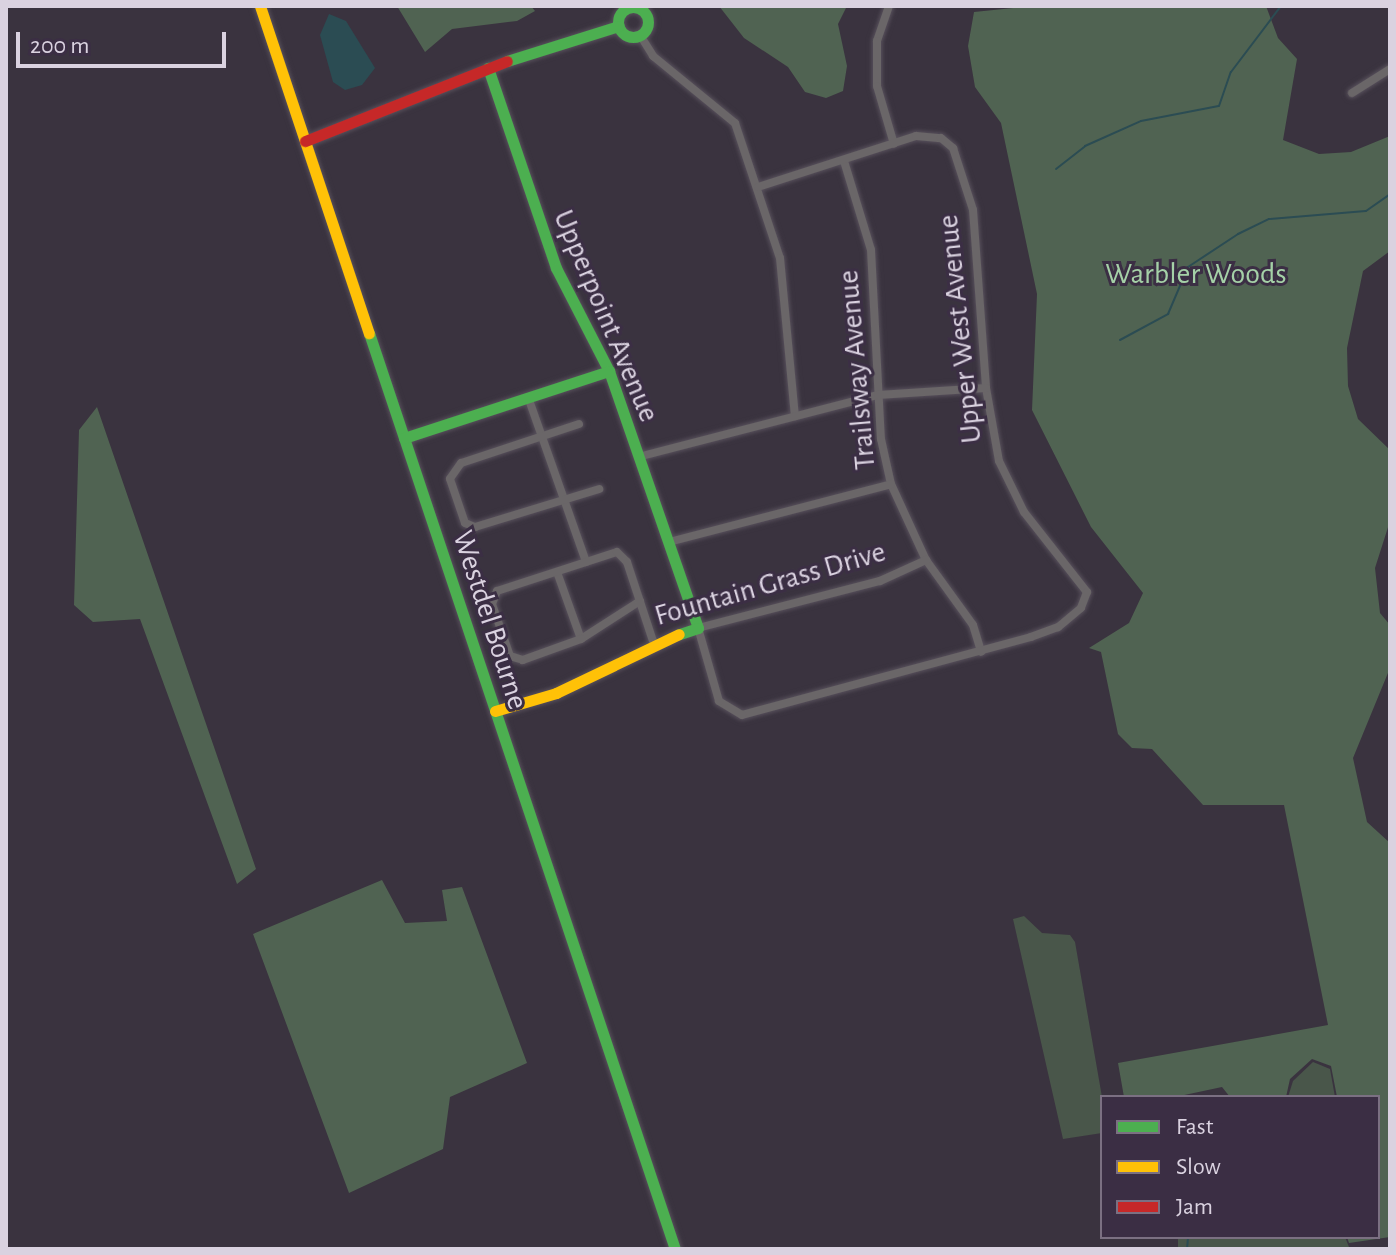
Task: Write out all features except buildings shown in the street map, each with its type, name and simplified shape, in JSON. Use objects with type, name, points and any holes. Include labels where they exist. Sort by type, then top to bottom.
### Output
[{"type":"street","name":"Westdel Bourne","points":[[260,6],[675,1249]]},
{"type":"street","points":[[889,6],[877,41],[877,86],[894,144]]},
{"type":"street","points":[[305,141],[488,68],[619,26],[628,7],[646,15],[640,35],[653,56],[735,123],[780,258],[795,416]]},
{"type":"street","points":[[619,26],[627,35],[640,35]]},
{"type":"street","name":"Upperpoint Avenue","points":[[488,68],[556,268],[609,371],[698,628]]},
{"type":"street","points":[[1352,93],[1390,69]]},
{"type":"street","name":"Upper West Avenue","points":[[698,628],[719,701],[742,715],[981,652],[1058,627],[1081,608],[1087,592],[1024,512],[999,461],[986,388],[973,210],[953,148],[928,134],[758,187]]},
{"type":"street","name":"Trailsway Avenue","points":[[844,161],[871,250],[878,395],[891,484],[926,560],[973,625],[981,652]]},
{"type":"street","points":[[404,438],[609,371]]},
{"type":"street","points":[[638,457],[878,395],[986,388]]},
{"type":"street","points":[[528,397],[586,562]]},
{"type":"street","points":[[579,424],[452,469],[460,508],[465,523],[475,527],[599,489]]},
{"type":"street","points":[[669,542],[891,484]]},
{"type":"street","points":[[640,601],[581,639],[523,660],[510,656],[493,596],[586,562],[623,555],[640,601],[653,641]]},
{"type":"street","name":"Fountain Grass Drive","points":[[495,711],[556,693],[653,641],[880,581],[926,560]]},
{"type":"street","points":[[557,572],[581,639]]},
{"type":"green space","points":[[397,6],[531,6],[535,11],[517,21],[452,29],[425,52]]},
{"type":"green space","points":[[719,6],[847,6],[838,24],[847,66],[843,91],[826,98],[805,92],[788,67],[744,38]]},
{"type":"green space","name":"Warbler Woods","points":[[1034,6],[1266,6],[1278,38],[1297,59],[1283,140],[1319,154],[1351,152],[1390,136],[1390,251],[1363,271],[1347,348],[1348,386],[1358,419],[1390,450],[1390,521],[1375,568],[1380,613],[1390,625],[1390,668],[1353,758],[1367,822],[1390,843],[1390,1237],[1380,1238],[1380,1095],[1337,1095],[1331,1066],[1312,1059],[1290,1079],[1286,1095],[1228,1095],[1222,1087],[1184,1095],[1124,1095],[1118,1063],[1328,1025],[1284,805],[1203,805],[1152,749],[1132,748],[1118,734],[1101,652],[1089,648],[1129,623],[1143,593],[1091,527],[1032,410],[1037,294],[1001,123],[975,87],[968,46],[974,12]]},
{"type":"green space","points":[[97,407],[256,869],[237,884],[140,619],[93,622],[74,605],[79,430]]},
{"type":"green space","points":[[382,880],[405,923],[447,921],[442,890],[462,887],[527,1063],[450,1097],[443,1149],[349,1193],[253,934]]},
{"type":"green space","points":[[1024,916],[1042,933],[1070,935],[1075,942],[1102,1095],[1100,1133],[1063,1139],[1013,919]]},
{"type":"green space","points":[[1313,1062],[1330,1069],[1335,1095],[1289,1095],[1293,1081]]},
{"type":"green space","points":[[1178,1239],[1346,1239],[1349,1247],[1178,1249]]},
{"type":"green space","name":"Warbler Woods","points":[[1348,1239],[1376,1239],[1349,1243]]},
{"type":"water","points":[[329,14],[346,21],[375,68],[362,85],[345,90],[333,82],[320,35]]},
{"type":"waterway","points":[[1056,169],[1085,146],[1141,121],[1219,106],[1231,72],[1281,6]]},
{"type":"waterway","points":[[1120,340],[1168,314],[1188,267],[1238,234],[1269,219],[1366,211],[1390,194]]},
{"type":"waterway","points":[[1187,1249],[1188,1239]]},
{"type":"traffic: fast","points":[[633,7],[639,8],[647,16],[648,22],[647,28],[639,36],[633,37],[627,36],[619,28],[618,22],[619,16],[627,8],[633,7]]},
{"type":"traffic: fast","points":[[507,61],[619,26]]},
{"type":"traffic: fast","points":[[488,68],[556,268],[609,371],[698,628],[679,634]]},
{"type":"traffic: fast","points":[[369,333],[675,1249]]},
{"type":"traffic: fast","points":[[404,438],[609,371]]},
{"type":"traffic: slow","points":[[260,6],[369,333]]},
{"type":"traffic: slow","points":[[495,711],[556,693],[679,634]]},
{"type":"traffic: jam","points":[[305,141],[507,61]]}]
